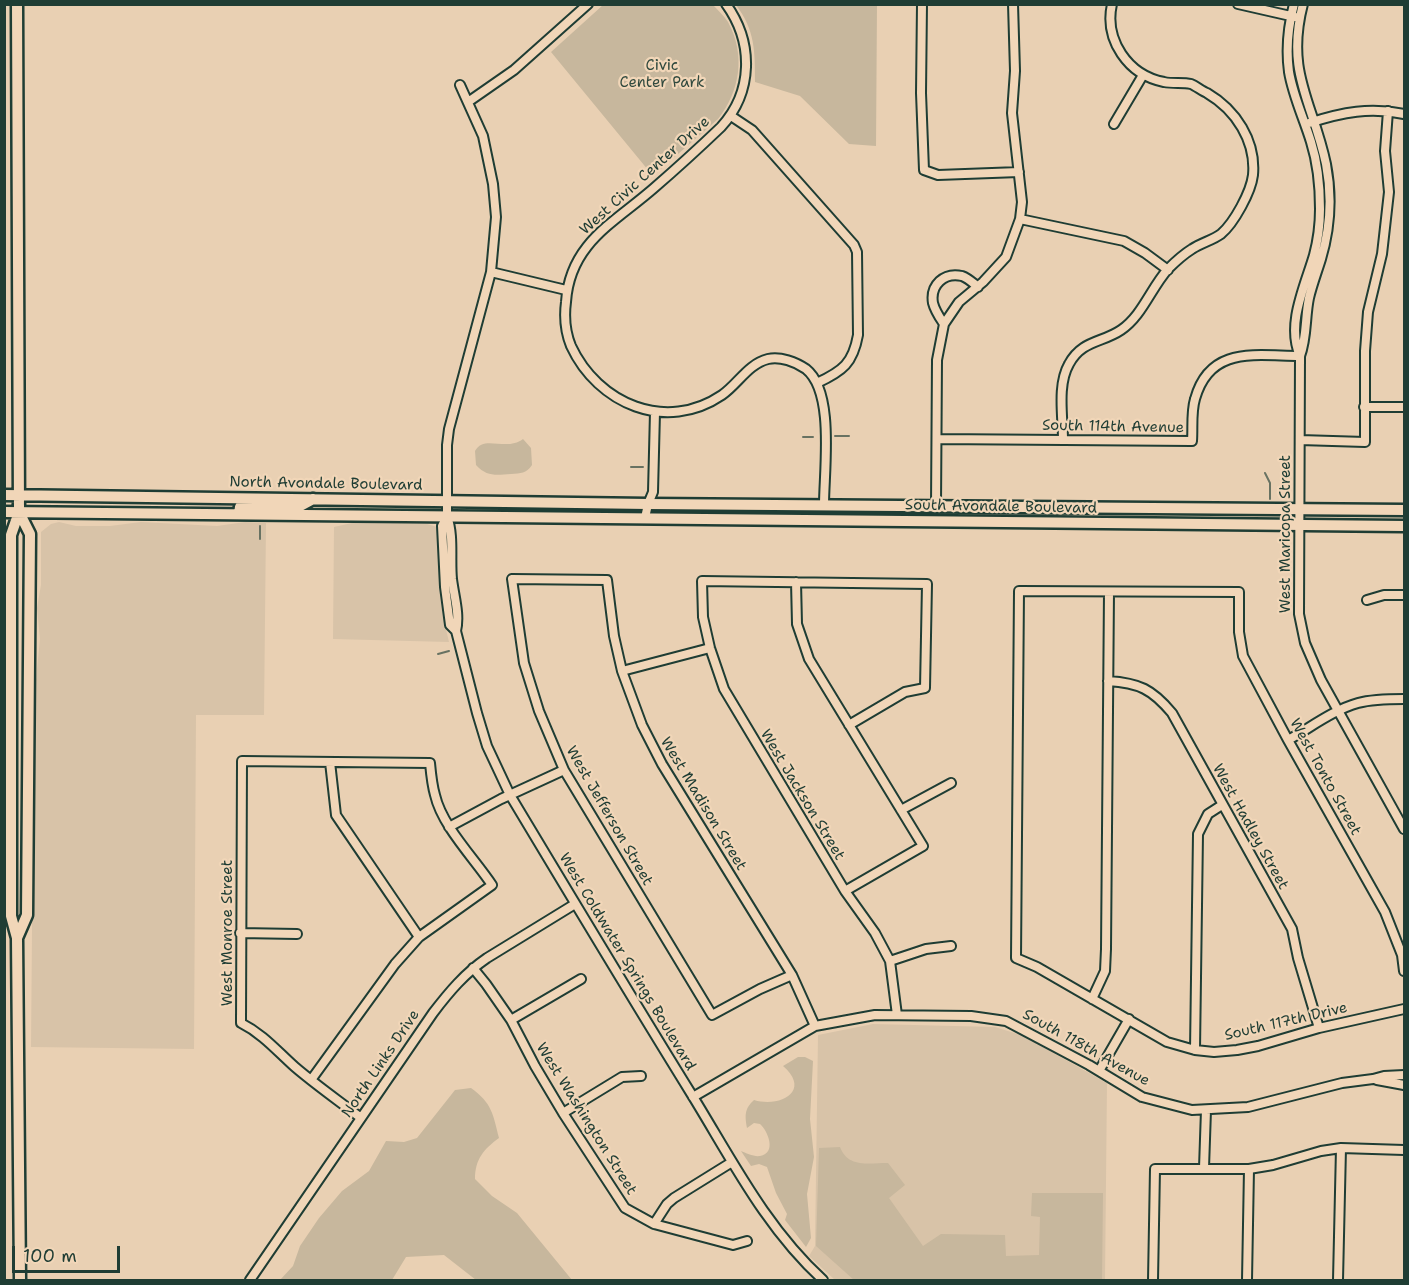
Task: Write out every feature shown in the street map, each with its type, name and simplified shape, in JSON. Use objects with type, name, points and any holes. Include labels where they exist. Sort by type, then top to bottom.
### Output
[{"type":"main road","points":[[17,4],[19,512],[11,536],[11,916],[17,938],[20,1281]]},
{"type":"main road","name":"North Avondale Boulevard","points":[[4,495],[648,504]]},
{"type":"main road","points":[[163,513],[176,506],[224,506],[228,498]]},
{"type":"main road","points":[[239,514],[240,507],[244,506],[300,506],[314,499]]},
{"type":"main road","name":"South Avondale Boulevard","points":[[648,504],[1404,510]]},
{"type":"main road","points":[[823,520],[824,504]]},
{"type":"main road","name":"North Avondale Boulevard","points":[[4,512],[598,518]]},
{"type":"main road","points":[[17,938],[27,915],[30,534],[19,512]]},
{"type":"main road","name":"South Avondale Boulevard","points":[[598,518],[1404,526]]},
{"type":"main road","points":[[12,710],[17,717],[17,769],[28,782]]},
{"type":"main road","points":[[12,788],[19,797],[18,831],[27,851]]},
{"type":"street","points":[[468,102],[514,70],[588,4]]},
{"type":"street","name":"West Civic Center Drive","points":[[726,4],[736,19],[747,57],[746,78],[740,98],[731,116],[653,189],[634,203],[587,246],[571,271],[566,290],[564,318],[568,336],[587,372],[607,392],[643,410],[675,412],[708,403],[723,394],[750,368],[769,358],[783,359],[798,365],[807,370],[818,383]]},
{"type":"street","points":[[922,4],[921,93],[924,170],[938,174],[1019,172]]},
{"type":"street","points":[[936,505],[937,360],[944,324],[959,302],[978,287],[1006,257],[1020,219],[1022,202],[1012,113],[1015,71],[1013,4]]},
{"type":"street","points":[[1063,440],[1063,379],[1069,363],[1079,350],[1090,342],[1122,330],[1134,318],[1168,270],[1191,249],[1220,234],[1238,213],[1253,178],[1253,153],[1236,117],[1218,100],[1191,84],[1163,82],[1143,75],[1125,61],[1114,42],[1112,4]]},
{"type":"street","points":[[1238,4],[1295,17]]},
{"type":"street","name":"West Maricopa Street","points":[[1294,4],[1298,69],[1318,173],[1320,218],[1314,254],[1299,305],[1296,346],[1300,356],[1298,602],[1301,629],[1310,658],[1404,829]]},
{"type":"street","name":"West Maricopa Street","points":[[1295,17],[1303,4]]},
{"type":"street","points":[[1114,124],[1143,75]]},
{"type":"street","points":[[460,86],[483,136],[494,184],[495,225],[491,272],[566,290]]},
{"type":"street","points":[[1309,123],[1348,112],[1369,109],[1404,114]]},
{"type":"street","points":[[1300,440],[1365,442],[1365,351],[1368,312],[1383,254],[1389,192],[1385,151],[1388,111]]},
{"type":"street","points":[[731,116],[752,130],[854,245],[857,252],[856,347],[853,357],[845,366],[818,383],[823,398],[825,418],[824,504]]},
{"type":"street","points":[[1020,219],[1124,241],[1168,270]]},
{"type":"street","name":"West Coldwater Springs Boulevard","points":[[491,272],[449,429],[447,445],[447,516],[451,527],[452,577],[458,621],[456,631],[487,746],[510,795],[761,1209],[780,1234],[823,1281]]},
{"type":"street","points":[[944,324],[933,303],[936,285],[940,280],[947,276],[962,276],[978,287]]},
{"type":"street","name":"South 114th Avenue","points":[[937,439],[1192,441],[1194,401],[1204,375],[1220,362],[1243,355],[1300,356]]},
{"type":"street","points":[[1364,407],[1404,407]]},
{"type":"street","points":[[645,518],[653,492],[655,412]]},
{"type":"street","name":"West Madison Street","points":[[512,579],[607,580],[614,636],[622,671],[642,725],[662,764],[792,975],[815,1026]]},
{"type":"street","name":"West Jefferson Street","points":[[512,579],[524,663],[539,711],[564,770],[712,1015],[792,975]]},
{"type":"street","name":"West Jackson Street","points":[[796,582],[702,581],[704,617],[710,648],[724,690],[844,891],[875,933],[890,961],[897,1015]]},
{"type":"street","points":[[844,891],[922,846],[813,666],[801,640],[797,624],[796,582],[927,584],[925,688],[905,692],[849,725]]},
{"type":"street","name":"South 117th Drive","points":[[1109,592],[1019,591],[1016,958],[1037,967],[1167,1041],[1195,1050],[1214,1052],[1237,1050],[1319,1028],[1404,1009]]},
{"type":"street","points":[[1092,999],[1105,971],[1106,949],[1109,592]]},
{"type":"street","name":"West Tonto Street","points":[[1109,592],[1239,592],[1239,632],[1243,656],[1385,912],[1403,955],[1404,971]]},
{"type":"street","points":[[1367,600],[1384,595],[1404,595]]},
{"type":"street","points":[[622,671],[710,648]]},
{"type":"street","name":"West Hadley Street","points":[[1108,681],[1132,682],[1160,698],[1172,713],[1292,929],[1298,958],[1319,1028]]},
{"type":"street","points":[[1288,740],[1357,703],[1404,699]]},
{"type":"street","name":"West Monroe Street","points":[[330,762],[242,761],[241,1023],[256,1030],[311,1080],[362,1118]]},
{"type":"street","points":[[311,1080],[395,964],[419,937],[492,885],[449,827],[435,797],[430,763],[330,762],[336,815],[419,937]]},
{"type":"street","points":[[449,827],[564,770]]},
{"type":"street","points":[[901,810],[951,783]]},
{"type":"street","points":[[1195,1050],[1198,834],[1208,814],[1222,805]]},
{"type":"street","name":"North Links Drive","points":[[250,1281],[433,1012],[451,990],[473,968],[501,948],[575,904]]},
{"type":"street","points":[[240,933],[297,934]]},
{"type":"street","points":[[890,961],[926,949],[951,946]]},
{"type":"street","name":"West Washington Street","points":[[473,968],[511,1020],[534,1066],[625,1208],[654,1224],[734,1245],[747,1241]]},
{"type":"street","points":[[511,1020],[581,979]]},
{"type":"street","name":"South 118th Avenue","points":[[693,1097],[815,1026],[864,1016],[978,1016],[1006,1021],[1142,1097],[1179,1107],[1206,1110],[1255,1106],[1342,1083],[1404,1075]]},
{"type":"street","points":[[1099,1071],[1129,1019]]},
{"type":"street","points":[[563,1113],[622,1077],[641,1076]]},
{"type":"street","name":"South 118th Avenue","points":[[1373,1079],[1404,1085]]},
{"type":"street","points":[[1204,1168],[1206,1110]]},
{"type":"street","points":[[1338,1281],[1341,1149]]},
{"type":"street","points":[[1153,1281],[1155,1169],[1249,1169],[1273,1165],[1321,1151],[1404,1150]]},
{"type":"street","points":[[654,1224],[667,1204],[674,1198],[732,1162]]},
{"type":"street","points":[[1247,1281],[1249,1169]]},
{"type":"shaded area","points":[[59,522],[76,526],[110,526],[141,522],[217,526],[245,522],[266,523],[264,715],[196,715],[194,1049],[31,1047],[34,700],[40,639],[37,608],[41,585],[41,532],[51,524]]},
{"type":"shaded area","points":[[352,523],[427,524],[437,527],[440,595],[449,642],[333,639],[334,527]]},
{"type":"shaded area","points":[[873,1024],[995,1027],[1021,1035],[1107,1083],[1105,1280],[835,1280],[809,1256],[815,1246],[818,1035]]},
{"type":"green space","name":"Civic Center Park","points":[[603,5],[713,5],[723,15],[734,34],[739,60],[738,72],[736,85],[725,108],[718,119],[653,176],[551,52]]},
{"type":"green space","points":[[736,5],[877,5],[876,146],[849,144],[800,96],[755,82],[753,41],[747,23]]},
{"type":"green space","points":[[523,439],[531,448],[532,465],[525,472],[492,474],[484,472],[476,465],[475,451],[479,446],[490,443],[510,444]]},
{"type":"green space","points":[[798,1057],[805,1057],[813,1061],[810,1119],[814,1157],[807,1194],[811,1238],[806,1247],[785,1220],[787,1214],[776,1193],[767,1167],[759,1164],[751,1166],[741,1151],[760,1156],[768,1151],[770,1146],[768,1136],[760,1124],[754,1123],[747,1128],[747,1110],[754,1100],[774,1102],[789,1095],[794,1083],[791,1075],[783,1066]]},
{"type":"green space","points":[[471,1088],[488,1104],[499,1138],[481,1155],[475,1179],[492,1196],[517,1213],[572,1280],[476,1280],[444,1255],[406,1257],[392,1280],[280,1280],[293,1266],[300,1246],[319,1218],[342,1191],[369,1171],[386,1141],[404,1142],[417,1138],[455,1090]]},
{"type":"green space","points":[[840,1147],[844,1154],[853,1161],[888,1163],[905,1185],[889,1198],[923,1246],[941,1234],[1005,1235],[1006,1256],[1039,1255],[1040,1217],[1031,1216],[1032,1193],[1103,1193],[1102,1280],[854,1280],[816,1246],[819,1148]]},
{"type":"waterway","points":[[835,436],[849,436]]},
{"type":"waterway","points":[[803,437],[813,437]]},
{"type":"waterway","points":[[631,467],[643,467]]},
{"type":"waterway","points":[[1265,473],[1270,483],[1270,499]]},
{"type":"waterway","points":[[260,526],[260,539]]},
{"type":"waterway","points":[[438,654],[449,651]]}]
